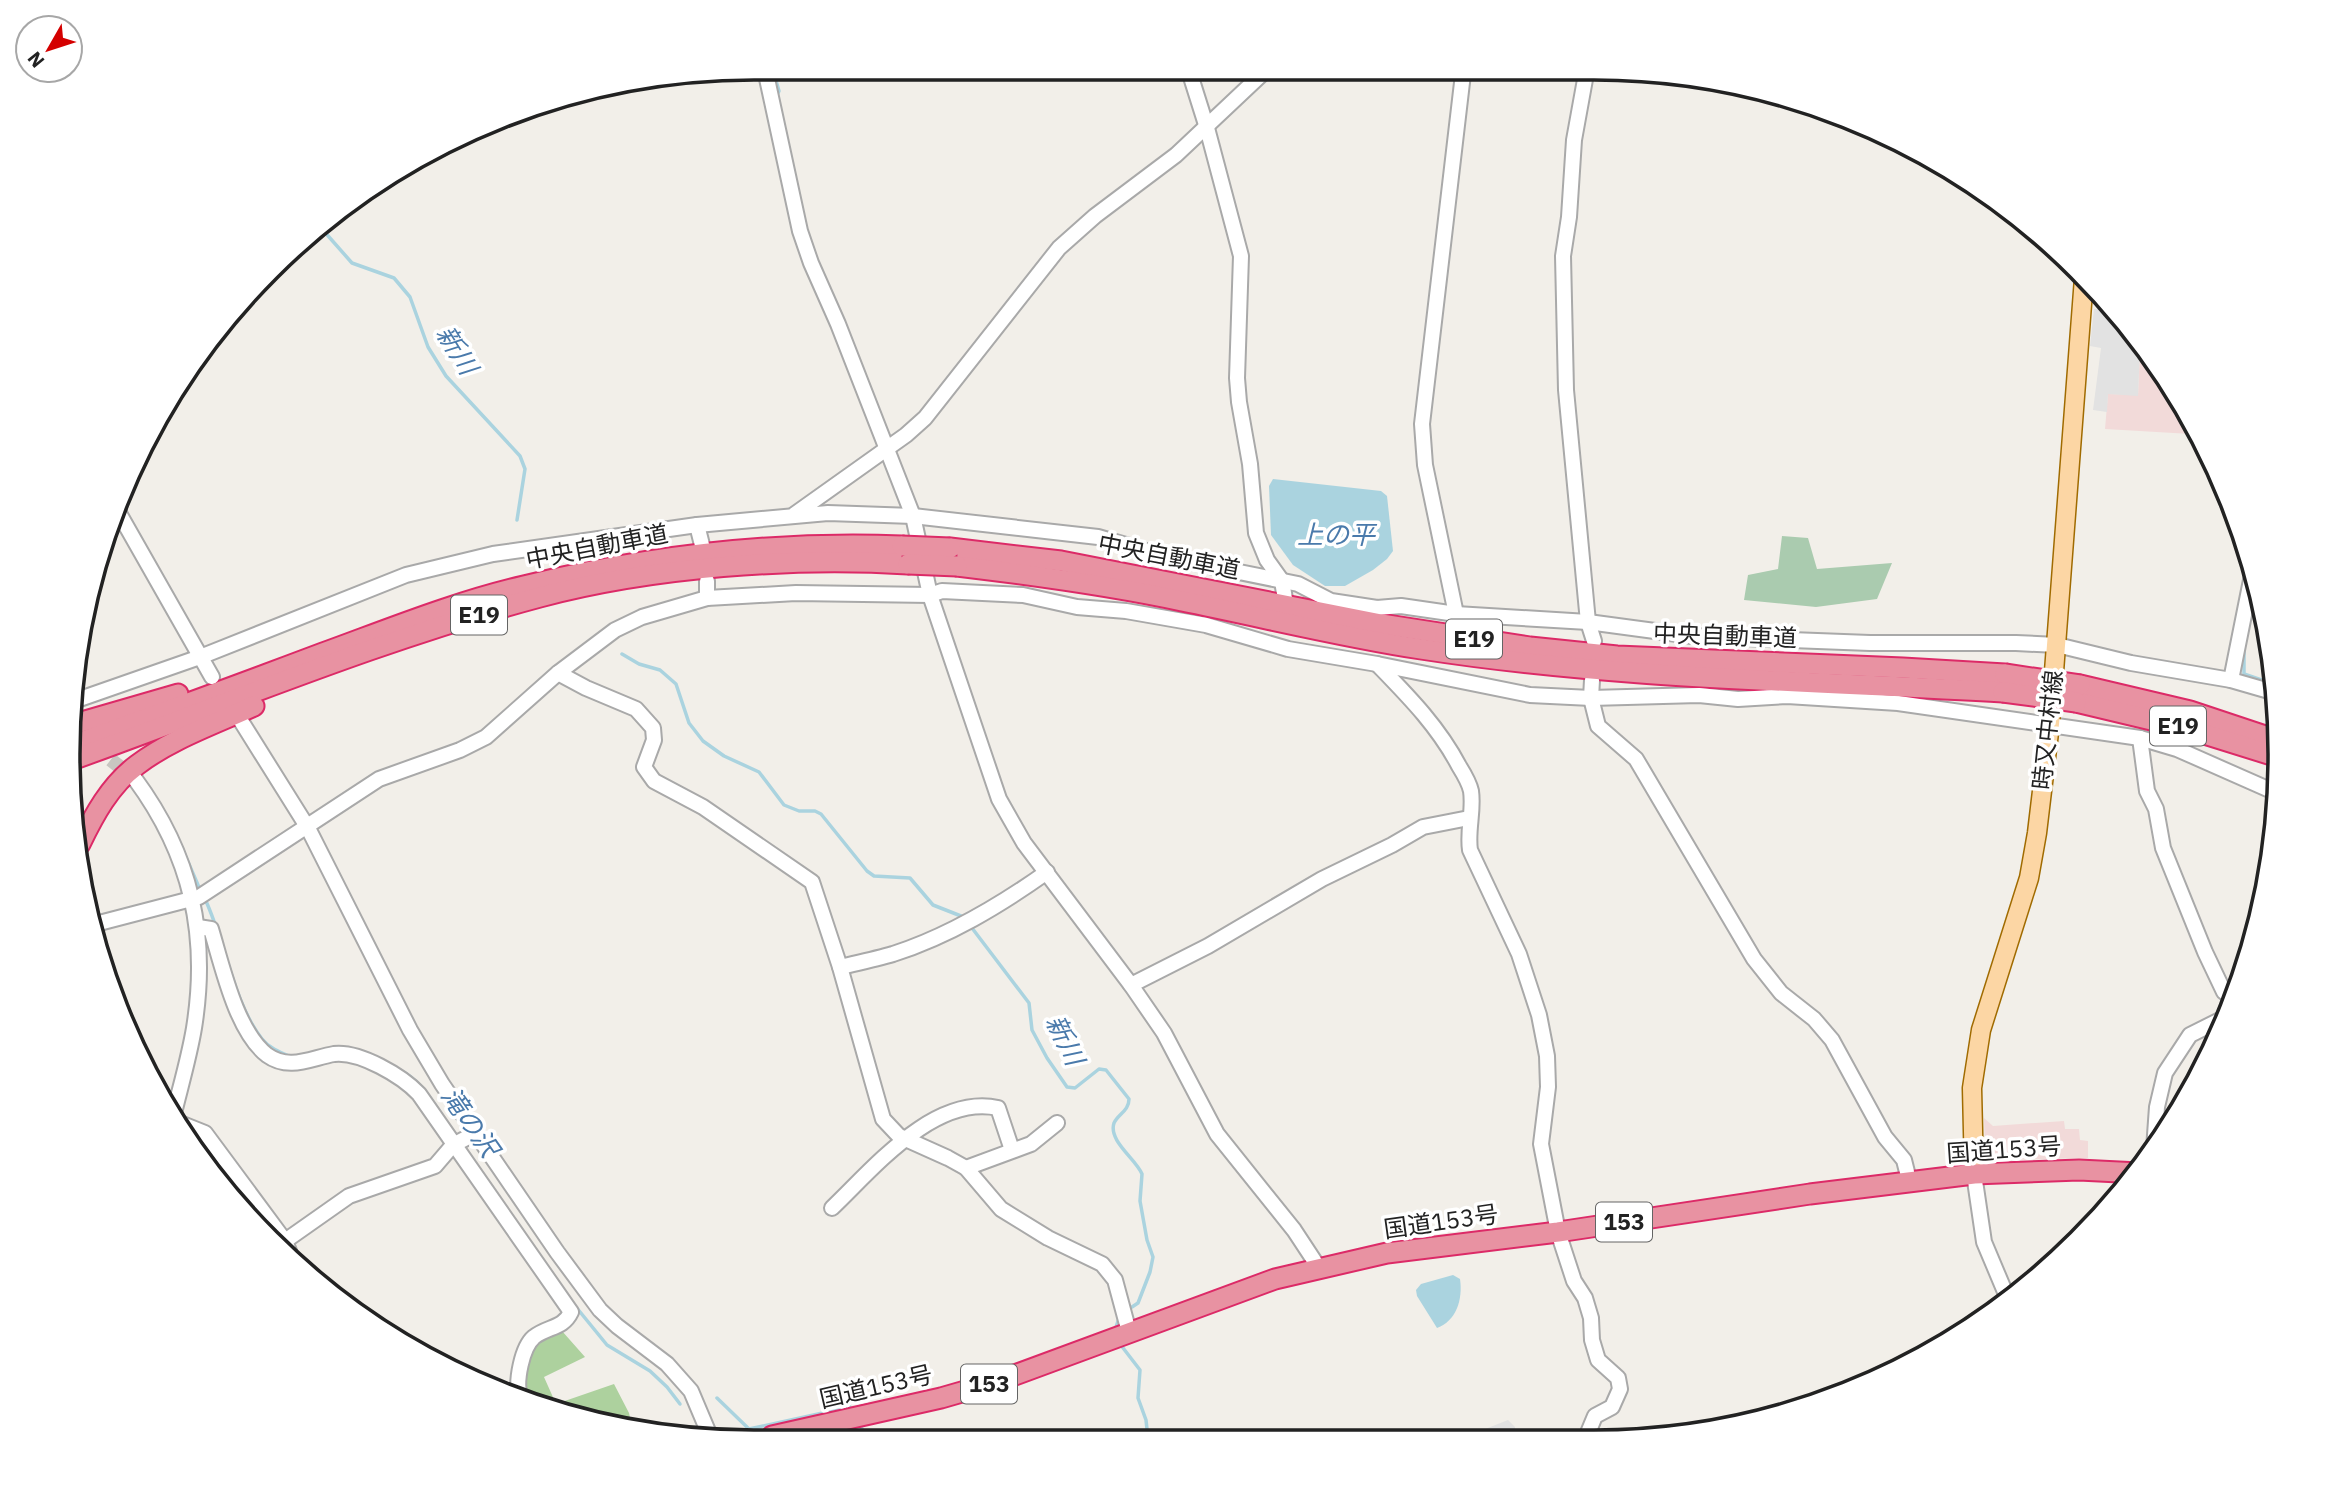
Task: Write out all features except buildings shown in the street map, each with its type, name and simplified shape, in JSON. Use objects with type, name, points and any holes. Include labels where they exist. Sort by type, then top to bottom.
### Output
[{"type":"highway","name":"中央自動車道","points":[[81,743],[394,627],[522,586],[619,566],[738,549],[796,546],[905,555],[1061,561],[1369,622],[1617,656],[1903,668],[2190,711],[2268,737]]},
{"type":"highway","name":"中央自動車道","points":[[80,757],[356,656],[542,597],[686,572],[757,564],[905,555]]},
{"type":"highway","points":[[85,834],[105,798],[135,766],[160,750],[271,699],[466,619]]},
{"type":"highway","points":[[82,722],[201,687],[358,629],[394,627]]},
{"type":"highway","name":"中央自動車道","points":[[2078,693],[2268,754]]},
{"type":"highway","name":"国道153号","points":[[799,1430],[942,1398],[993,1383],[1231,1294],[1318,1268],[1387,1253],[1974,1174],[2078,1170],[2124,1172]]},
{"type":"main road","name":"時又中村線","points":[[1974,1174],[1972,1088],[1981,1030],[2029,878],[2038,832],[2057,645],[2083,291]]},
{"type":"street","points":[[767,80],[800,231],[913,516],[930,595],[999,799],[1024,843],[1164,1033],[1217,1134],[1294,1230],[1318,1268]]},
{"type":"street","points":[[1191,80],[1207,128],[1241,256],[1237,378],[1239,402],[1250,464],[1256,533],[1267,561],[1282,581],[1285,599]]},
{"type":"street","points":[[795,514],[906,435],[933,408],[1059,248],[1176,155],[1256,80]]},
{"type":"street","points":[[1456,614],[1425,465],[1423,424],[1462,80]]},
{"type":"street","points":[[1585,80],[1574,139],[1569,217],[1563,256],[1566,390],[1588,622],[1594,641]]},
{"type":"street","points":[[83,698],[200,657],[406,575],[493,554],[697,525],[828,513],[913,516],[1098,537],[1170,558],[1298,584],[1331,601],[1377,608],[1401,606],[1456,614],[1588,622],[1704,637],[1870,643],[2057,645],[2131,663],[2231,680],[2265,690]]},
{"type":"street","points":[[123,520],[212,677]]},
{"type":"street","points":[[697,525],[702,545]]},
{"type":"street","points":[[707,581],[707,598]]},
{"type":"street","points":[[101,923],[200,897],[379,779],[460,750],[486,737],[558,673],[615,630],[642,617],[707,598],[796,593],[930,595],[942,591],[1023,595],[1077,607],[1125,611],[1206,625],[1530,695],[1591,698],[1699,695],[1738,699],[1787,696],[1898,703],[2140,738],[2177,749],[2267,789]]},
{"type":"street","points":[[2231,680],[2249,592]]},
{"type":"street","points":[[1377,664],[1425,714],[1452,752],[1471,792],[1468,836],[1470,850],[1519,954],[1539,1015],[1547,1056],[1548,1087],[1541,1144],[1558,1232],[1574,1281],[1585,1298],[1598,1360],[1618,1378],[1620,1390],[1612,1407],[1595,1416],[1589,1430]]},
{"type":"street","points":[[558,673],[636,709],[653,727],[654,740],[644,768],[654,781],[703,807],[812,882],[840,967],[883,1119],[904,1139],[948,1157],[966,1168],[1002,1209],[1048,1238],[1102,1264],[1115,1280],[1121,1335]]},
{"type":"street","points":[[1592,680],[1591,698],[1598,726],[1636,759],[1754,960],[1781,993],[1814,1019],[1832,1040],[1885,1138],[1904,1160],[1907,1172]]},
{"type":"street","points":[[241,721],[308,828],[410,1030],[442,1084],[464,1139],[571,1312],[566,1321],[534,1338],[527,1347],[519,1386]]},
{"type":"street","points":[[2140,738],[2147,791],[2156,809],[2163,848],[2205,952],[2225,993]]},
{"type":"street","points":[[135,779],[200,897],[200,968],[194,1029],[178,1103]]},
{"type":"street","points":[[1131,985],[1208,946],[1322,879],[1423,827],[1469,818]]},
{"type":"street","points":[[840,967],[890,955],[944,934],[1002,904],[1047,872]]},
{"type":"street","points":[[198,927],[211,929],[243,1022],[254,1041],[268,1056],[298,1063],[335,1054],[348,1055],[405,1080],[464,1139],[557,1252],[600,1310],[667,1364],[691,1391],[706,1428]]},
{"type":"street","points":[[2155,1129],[2157,1107],[2165,1073],[2190,1035],[2212,1024]]},
{"type":"street","points":[[832,1208],[904,1139],[921,1126],[944,1115],[971,1107],[998,1108],[1012,1150]]},
{"type":"street","points":[[966,1168],[1031,1144],[1057,1123]]},
{"type":"street","points":[[192,1127],[205,1133],[262,1215]]},
{"type":"street","points":[[290,1244],[349,1196],[435,1166],[464,1139]]},
{"type":"street","points":[[1974,1174],[1984,1242],[2004,1290]]},
{"type":"shaded area","points":[[2094,309],[2101,310],[2140,359],[2138,396],[2108,394],[2107,412],[2093,410],[2101,348],[2090,346]]},
{"type":"shaded area","points":[[2140,359],[2186,434],[2105,429],[2108,394],[2138,395]]},
{"type":"shaded area","points":[[1984,1118],[1993,1126],[2064,1121],[2065,1129],[2079,1129],[2080,1140],[2088,1141],[2088,1158],[2001,1160],[1985,1145]]},
{"type":"shaded area","points":[[1508,1420],[1515,1427],[1515,1430],[1483,1430]]},
{"type":"green space","points":[[1782,536],[1808,538],[1817,569],[1892,563],[1877,599],[1816,607],[1744,600],[1748,575],[1778,569]]},
{"type":"green space","points":[[562,1331],[585,1357],[544,1377],[554,1399],[523,1388],[530,1348]]},
{"type":"green space","points":[[614,1384],[630,1418],[563,1402]]},
{"type":"water","name":"上の平","points":[[1273,479],[1381,491],[1387,496],[1393,551],[1373,570],[1345,586],[1325,586],[1293,565],[1271,535],[1269,486]]},
{"type":"water","points":[[1453,1275],[1460,1279],[1457,1309],[1444,1325],[1437,1328],[1416,1290],[1421,1284]]},
{"type":"waterway","points":[[776,80],[779,91],[776,96]]},
{"type":"waterway","name":"新川","points":[[327,234],[352,263],[394,278],[410,297],[428,347],[446,376],[520,456],[525,469],[517,520]]},
{"type":"waterway","points":[[2244,647],[2244,674],[2264,681]]},
{"type":"waterway","name":"新川","points":[[622,654],[639,664],[660,670],[676,684],[689,723],[703,741],[724,756],[759,772],[784,805],[799,811],[815,811],[821,814],[867,871],[874,876],[910,878],[933,905],[961,916]]},
{"type":"waterway","name":"滝の沢","points":[[179,841],[201,892]]},
{"type":"waterway","name":"滝の沢","points":[[205,899],[252,1025],[268,1045],[289,1056]]},
{"type":"waterway","name":"新川","points":[[972,928],[1029,1003],[1032,1030],[1067,1087],[1075,1088],[1099,1069],[1106,1070],[1129,1099],[1127,1107],[1114,1123],[1113,1130],[1119,1143],[1142,1174],[1140,1201],[1153,1257],[1138,1303],[1132,1307]]},
{"type":"waterway","name":"滝の沢","points":[[396,1068],[427,1093],[441,1114]]},
{"type":"waterway","name":"滝の沢","points":[[576,1307],[607,1345],[650,1371],[680,1404]]},
{"type":"waterway","name":"新川","points":[[1115,1330],[1120,1315]]},
{"type":"waterway","name":"新川","points":[[1120,1344],[1140,1370],[1138,1398],[1147,1430]]},
{"type":"waterway","name":"滝の沢","points":[[717,1398],[749,1429],[850,1407],[852,1411]]},
{"type":"waterway","name":"滝の沢","points":[[859,1424],[863,1430]]},
{"type":"tunnel","points":[[94,747],[133,777]]}]
